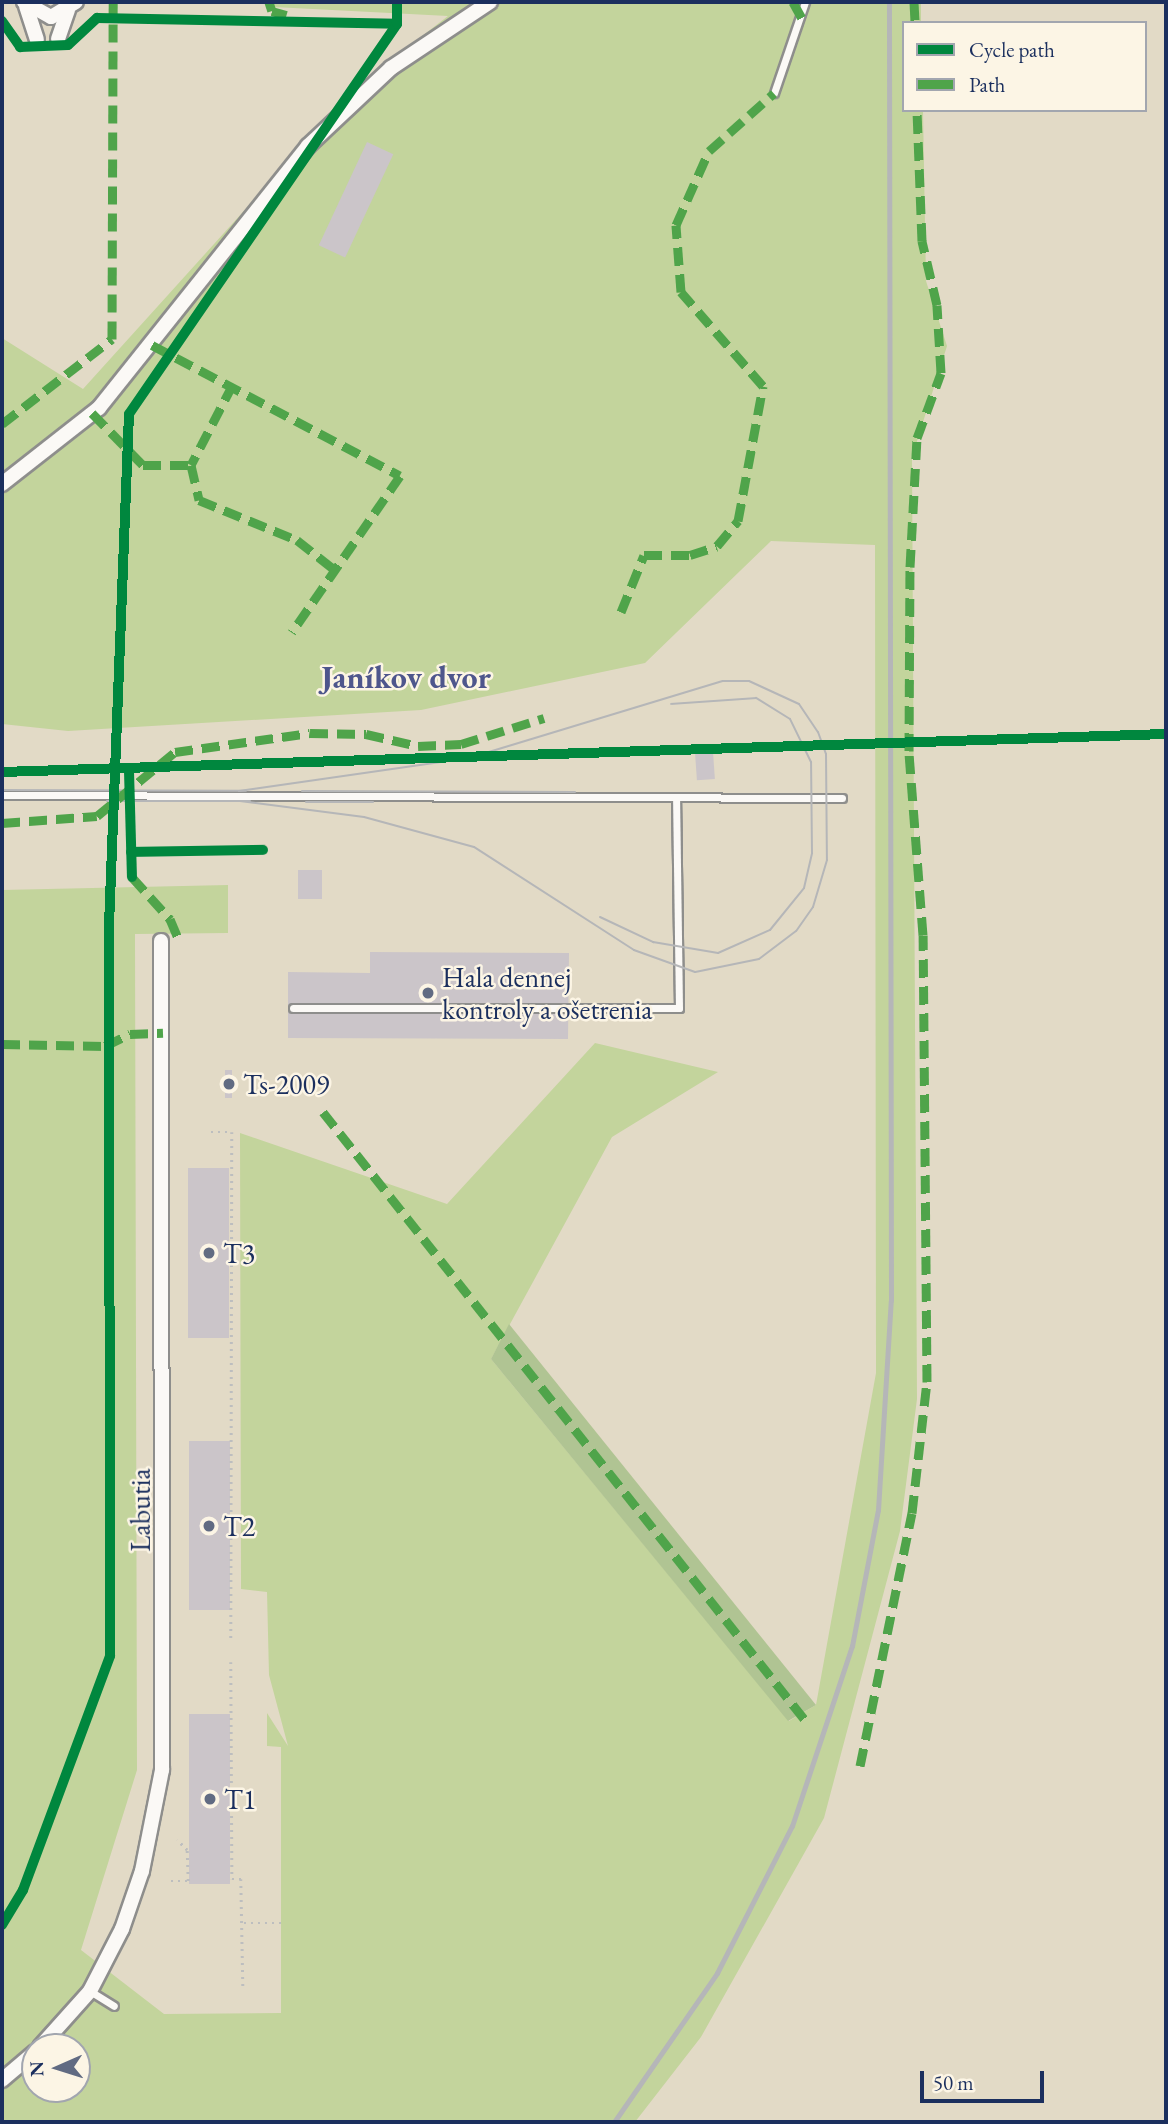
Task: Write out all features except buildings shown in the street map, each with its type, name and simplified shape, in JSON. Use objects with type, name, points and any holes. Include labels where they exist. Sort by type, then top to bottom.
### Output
[{"type":"street","points":[[2,484],[99,408],[308,146],[391,68],[490,2]]},
{"type":"street","points":[[25,3],[51,17],[72,6]]},
{"type":"street","points":[[25,3],[37,38]]},
{"type":"street","points":[[58,39],[72,6]]},
{"type":"street","name":"Labutia","points":[[52,2033],[90,1991],[142,1871],[164,1744],[162,941]]},
{"type":"street","points":[[2,2080],[21,2064]]},
{"type":"lane","points":[[774,93],[805,2]]},
{"type":"lane","points":[[2,795],[842,798]]},
{"type":"lane","points":[[293,1008],[679,1008],[676,797]]},
{"type":"lane","points":[[90,1991],[114,2006]]},
{"type":"path","points":[[211,1132],[232,1132],[231,1640]]},
{"type":"path","points":[[231,1662],[232,1879],[242,1879],[243,1987]]},
{"type":"path","points":[[171,1881],[188,1881],[187,1850],[177,1840]]},
{"type":"path","points":[[242,1923],[286,1923]]},
{"type":"green space","points":[[274,2],[921,2],[921,21],[902,21],[902,112],[923,112],[926,281],[947,346],[912,457],[917,1399],[900,1531],[824,1818],[701,2037],[635,2122],[2,2122],[2,890],[228,885],[228,933],[135,934],[137,1770],[81,1950],[164,2014],[281,2013],[281,1747],[267,1746],[267,1713],[288,1746],[269,1675],[267,1592],[241,1589],[240,1133],[447,1204],[595,1043],[718,1072],[612,1137],[491,1359],[789,1721],[816,1705],[876,1373],[875,545],[771,541],[645,663],[421,710],[68,731],[2,724],[2,338],[83,389],[355,88],[448,16],[274,7]]},
{"type":"green space","points":[[509,1324],[816,1705],[788,1721],[491,1359]]},
{"type":"tram line","points":[[239,791],[469,758],[723,681],[749,681],[799,704],[818,732],[826,754],[827,860],[813,907],[796,931],[759,959],[695,972],[634,950],[474,847],[364,817],[240,801]]},
{"type":"tram line","points":[[600,917],[653,942],[718,953],[770,930],[804,888],[812,853],[811,762],[790,719],[756,698],[671,704]]},
{"type":"tram line","points":[[2,790],[246,791]]},
{"type":"tram line","points":[[302,791],[575,792]]},
{"type":"tram line","points":[[107,801],[250,801]]},
{"type":"tram line","points":[[306,802],[373,802]]},
{"type":"railway","points":[[614,2122],[717,1973],[792,1826],[852,1646],[878,1510],[891,1300],[889,2]]},
{"type":"marked path","points":[[2,424],[112,339],[113,2]]},
{"type":"marked path","points":[[269,2],[272,11],[286,15]]},
{"type":"marked path","points":[[793,2],[802,18]]},
{"type":"marked path","points":[[914,2],[915,21]]},
{"type":"marked path","points":[[621,612],[644,555],[690,555],[717,546],[738,521],[763,386],[681,292],[676,225],[709,151],[774,93]]},
{"type":"marked path","points":[[860,1766],[912,1513],[927,1382],[923,935],[909,751],[910,567],[917,438],[941,373],[937,305],[922,241],[917,112]]},
{"type":"marked path","points":[[152,345],[400,476],[292,632]]},
{"type":"marked path","points":[[233,384],[191,465],[199,500],[297,540],[335,570]]},
{"type":"marked path","points":[[92,413],[143,465],[191,465]]},
{"type":"marked path","points":[[2,823],[97,816],[175,752],[310,733],[366,734],[418,746],[461,744],[544,718]]},
{"type":"marked path","points":[[132,877],[170,919],[179,940]]},
{"type":"marked path","points":[[2,1044],[105,1046],[130,1034],[163,1033]]},
{"type":"marked path","points":[[323,1112],[809,1725]]},
{"type":"cycle path","points":[[2,1925],[23,1890],[110,1656],[109,925],[129,414],[397,24],[397,2]]},
{"type":"cycle path","points":[[2,21],[20,47],[68,45],[97,18],[397,24]]},
{"type":"cycle path","points":[[2,772],[1166,734]]},
{"type":"cycle path","points":[[129,771],[132,877]]},
{"type":"cycle path","points":[[131,852],[263,850]]},
{"type":"place","name":"Hala dennej kontroly a ošetrenia","points":[[428,993]]},
{"type":"place","name":"Ts-2009","points":[[229,1084]]},
{"type":"place","name":"T3","points":[[209,1253]]},
{"type":"place","name":"T2","points":[[209,1526]]},
{"type":"place","name":"T1","points":[[210,1799]]},
{"type":"district","name":"Janíkov dvor","points":[[406,677]]}]
